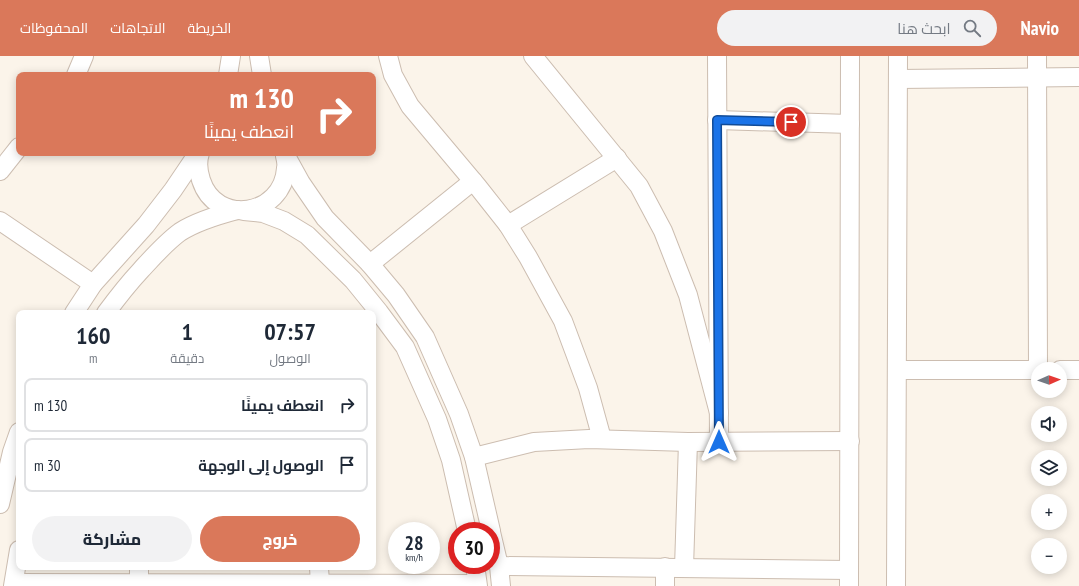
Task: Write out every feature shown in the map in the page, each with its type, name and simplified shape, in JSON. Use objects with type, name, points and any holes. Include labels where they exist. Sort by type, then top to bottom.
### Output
[{"type":"street","points":[[228,72],[231,56]]},
{"type":"street","points":[[259,56],[262,72]]},
{"type":"street","points":[[388,56],[393,75],[410,106],[508,225],[528,257],[563,321],[588,388],[602,439]]},
{"type":"street","points":[[533,56],[639,186],[663,231],[688,295],[719,413]]},
{"type":"street","points":[[717,56],[719,442]]},
{"type":"street","points":[[500,566],[684,568],[849,578],[850,56]]},
{"type":"street","points":[[896,586],[898,56]]},
{"type":"street","points":[[1036,56],[1038,362]]},
{"type":"street","points":[[898,79],[1079,77]]},
{"type":"street","points":[[717,120],[850,124]]},
{"type":"street","points":[[0,171],[16,151]]},
{"type":"street","points":[[76,310],[93,284],[146,225],[197,156]]},
{"type":"street","points":[[198,156],[198,173],[203,187],[212,198],[224,206],[241,211],[263,213],[284,221],[307,235],[353,280],[380,312],[405,347],[437,419],[450,460],[465,522]]},
{"type":"street","points":[[108,310],[119,294],[158,251],[181,232],[220,214],[259,207],[270,201],[279,191],[284,179],[287,167],[285,156]]},
{"type":"street","points":[[287,156],[301,183],[325,218],[370,264],[396,296],[425,337],[460,414],[474,457],[489,522]]},
{"type":"street","points":[[508,225],[617,158]]},
{"type":"street","points":[[370,264],[473,181]]},
{"type":"street","points":[[0,221],[93,284]]},
{"type":"street","points":[[897,370],[1031,370]]},
{"type":"street","points":[[1067,370],[1079,370]]},
{"type":"street","points":[[0,504],[6,450],[16,436]]},
{"type":"street","points":[[474,457],[534,442],[589,438],[688,442],[850,441]]},
{"type":"street","points":[[684,568],[688,442]]},
{"type":"street","points":[[665,568],[665,586]]},
{"type":"street","points":[[16,570],[14,585],[139,575],[320,575],[478,585],[476,574]]},
{"type":"street","points":[[500,574],[501,586]]},
{"type":"route","points":[[719,442],[717,120],[791,122]]}]
